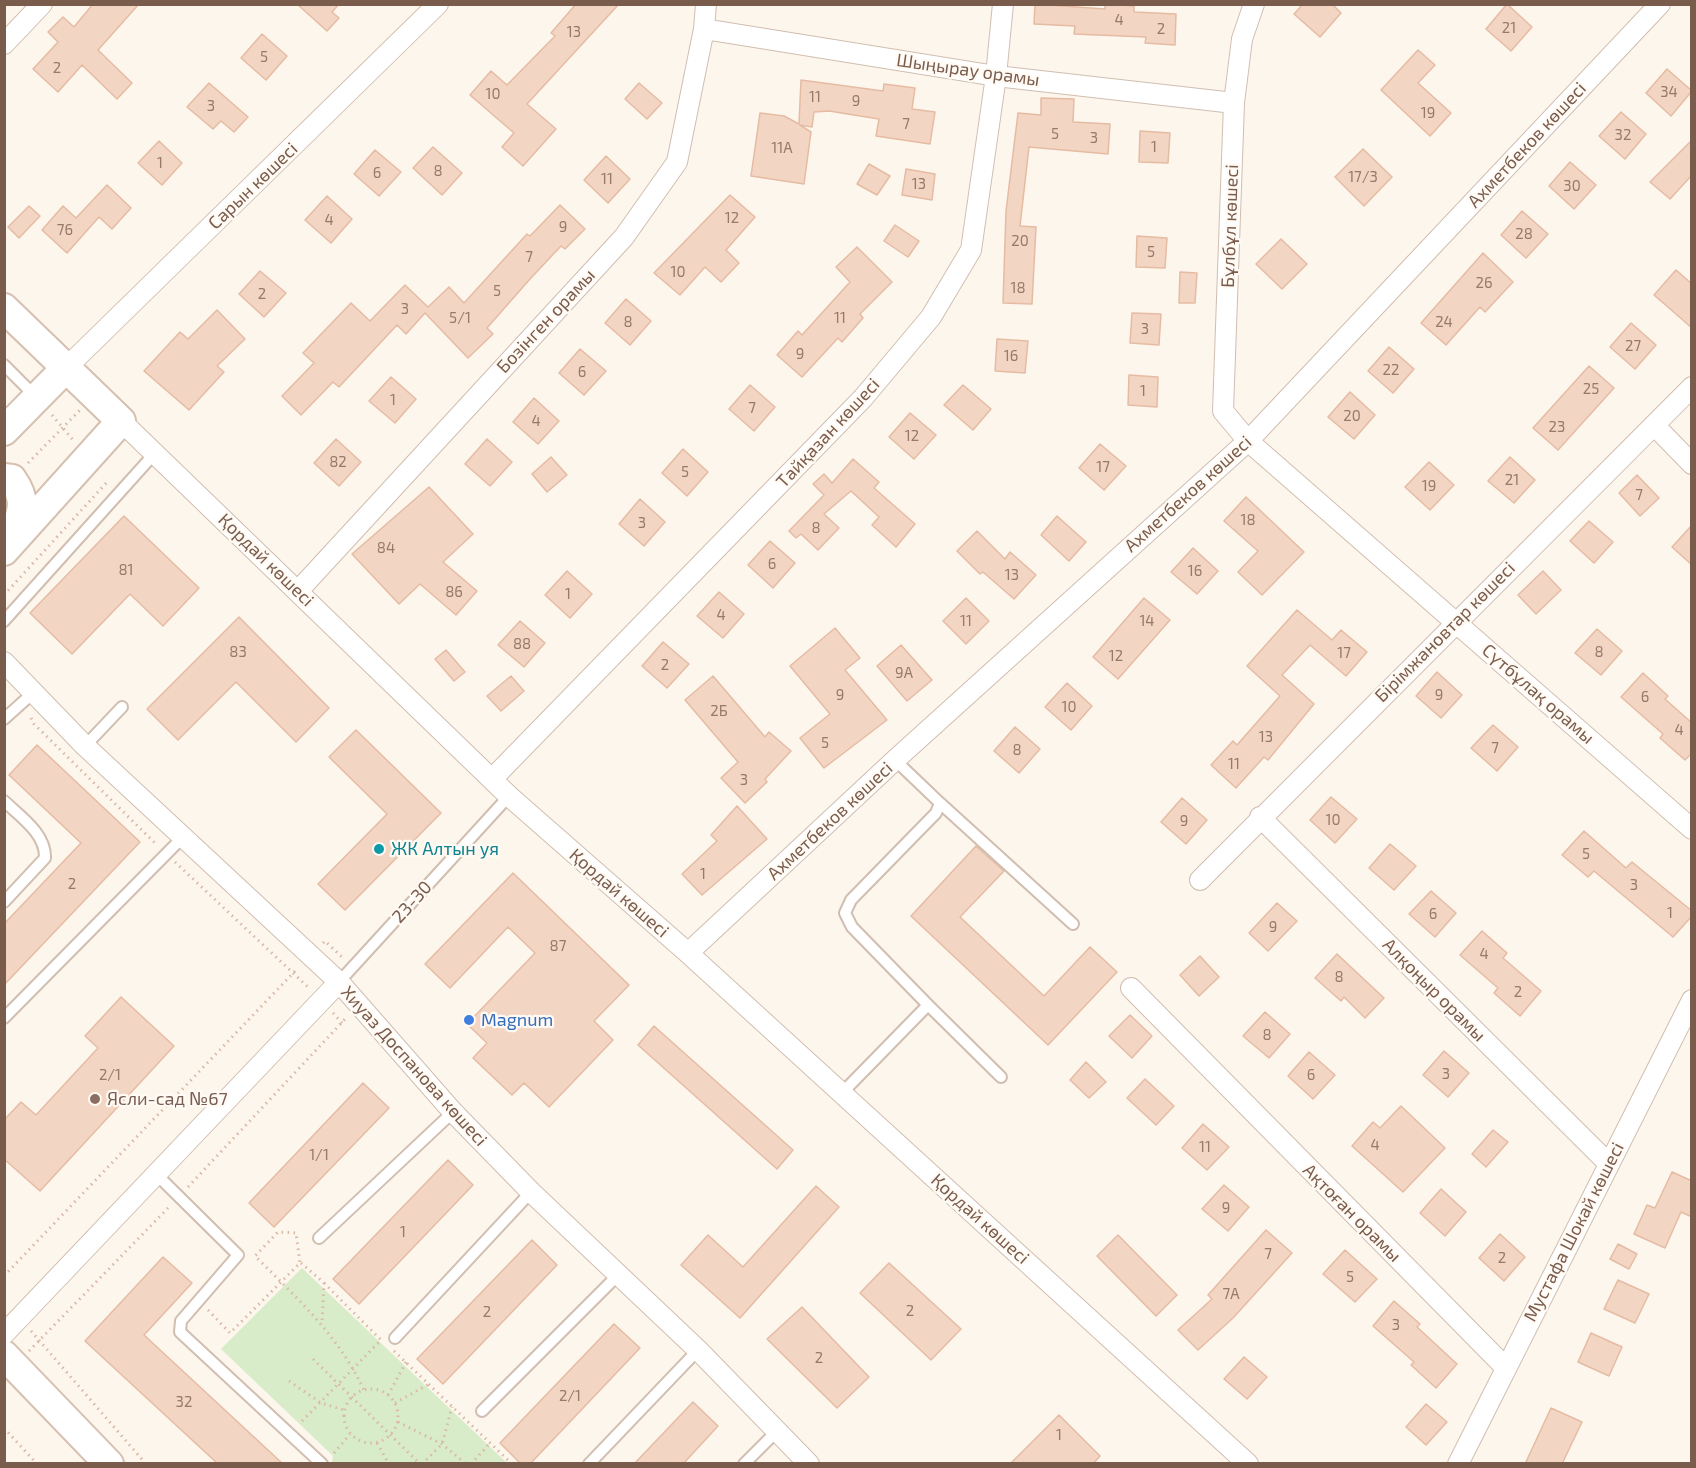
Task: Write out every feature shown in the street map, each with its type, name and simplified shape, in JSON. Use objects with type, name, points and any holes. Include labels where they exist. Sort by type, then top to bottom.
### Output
[{"type":"street","points":[[4,44],[42,4]]},
{"type":"street","name":"Сарын көшесі","points":[[67,367],[438,4]]},
{"type":"street","name":"Бозінген орамы","points":[[298,591],[624,237],[677,162],[704,29],[706,4]]},
{"type":"street","name":"Тайқазан көшесі","points":[[493,778],[863,398],[931,317],[971,250],[996,76],[1003,4]]},
{"type":"street","name":"Бұлбұл көшесі","points":[[1248,441],[1223,411],[1234,103],[1242,39],[1254,4]]},
{"type":"street","name":"Ахметбеков көшесі","points":[[688,953],[895,760],[1248,441],[1660,4]]},
{"type":"street","name":"Шыңырау орамы","points":[[704,29],[996,76],[1234,103]]},
{"type":"street","name":"Қордай көшесі","points":[[4,308],[493,778],[509,796],[688,953],[1248,1464]]},
{"type":"street","points":[[4,431],[67,367]]},
{"type":"street","name":"Бірімжановтар көшесі","points":[[1200,880],[1260,817],[1692,387]]},
{"type":"street","points":[[7,548],[121,421]]},
{"type":"street","points":[[1654,424],[1692,464]]},
{"type":"street","name":"Cүтбұлақ орамы","points":[[1248,441],[1692,830]]},
{"type":"street","points":[[7,548],[23,508],[22,493],[8,478]]},
{"type":"street","points":[[4,662],[86,746],[339,982]]},
{"type":"street","name":"Алқоңыр орамы","points":[[1260,817],[1609,1164]]},
{"type":"street","name":"Хиуаз Доспанова көшесі","points":[[4,1334],[339,982],[453,1112],[531,1192],[698,1350],[809,1464]]},
{"type":"street","name":"Ақтоған орамы","points":[[1131,988],[1506,1368]]},
{"type":"street","name":"Мустафа Шокай көшесі","points":[[1458,1464],[1690,1007]]},
{"type":"street","points":[[4,1355],[109,1464]]},
{"type":"lane","points":[[4,365],[38,398]]},
{"type":"lane","points":[[4,621],[155,453]]},
{"type":"lane","points":[[4,718],[34,692]]},
{"type":"lane","points":[[86,746],[122,707]]},
{"type":"lane","points":[[895,760],[1072,924]]},
{"type":"lane","name":"23-30","points":[[339,982],[509,796]]},
{"type":"lane","points":[[4,801],[42,839],[45,848],[45,858],[4,902]]},
{"type":"lane","points":[[940,803],[936,813],[851,900],[845,914],[852,927],[1001,1077]]},
{"type":"lane","points":[[4,1018],[183,836]]},
{"type":"lane","points":[[842,1093],[928,1005]]},
{"type":"lane","points":[[319,1238],[453,1112]]},
{"type":"lane","points":[[155,1173],[238,1256],[181,1321],[180,1332],[322,1464]]},
{"type":"lane","points":[[395,1338],[531,1192]]},
{"type":"lane","points":[[482,1411],[619,1274]]},
{"type":"lane","points":[[589,1464],[698,1350]]},
{"type":"lane","points":[[744,1464],[778,1430]]},
{"type":"path","points":[[8,478],[95,394]]},
{"type":"path","points":[[4,595],[109,480]]},
{"type":"path","points":[[4,1276],[309,955]]},
{"type":"path","points":[[364,1389],[354,1369],[322,1323],[255,1256],[278,1232],[296,1233],[300,1263],[324,1283],[512,1464]]},
{"type":"path","points":[[198,1300],[230,1333],[300,1263]]},
{"type":"path","points":[[322,1323],[324,1283]]},
{"type":"path","points":[[40,1339],[146,1464]]},
{"type":"path","points":[[303,1421],[381,1340]]},
{"type":"path","points":[[313,1359],[421,1464],[442,1444],[452,1407]]},
{"type":"path","points":[[388,1395],[406,1362]]},
{"type":"path","points":[[289,1382],[321,1403],[344,1410]]},
{"type":"path","points":[[395,1403],[429,1384]]},
{"type":"path","points":[[364,1389],[379,1390],[388,1395],[395,1403],[398,1422],[391,1436],[377,1443],[362,1442],[350,1434],[344,1420],[344,1410],[351,1397],[364,1389]]},
{"type":"path","points":[[398,1422],[442,1444],[466,1464]]},
{"type":"path","points":[[4,1428],[37,1464]]},
{"type":"path","points":[[334,1453],[350,1434]]},
{"type":"path","points":[[377,1443],[389,1464]]},
{"type":"path","points":[[471,1464],[490,1443]]},
{"type":"green space","points":[[302,1268],[507,1463],[332,1463],[333,1456],[221,1349]]},
{"type":"building","points":[[93,4],[139,4],[98,50],[132,83],[117,99],[82,65],[58,92],[33,69],[58,42],[48,32],[63,17],[74,27]]},
{"type":"building","points":[[297,4],[339,4],[332,12],[339,18],[327,31]]},
{"type":"building","points":[[576,4],[619,4],[527,104],[556,129],[523,166],[502,147],[514,133],[470,95],[491,71],[507,85],[555,36],[551,33]]},
{"type":"building","points":[[1035,4],[1105,9],[1105,4],[1134,6],[1134,12],[1176,14],[1175,45],[1145,43],[1146,37],[1074,34],[1075,26],[1034,24]]},
{"type":"building","points":[[1303,4],[1332,4],[1341,13],[1320,37],[1294,14]]},
{"type":"building","points":[[1507,4],[1532,27],[1511,51],[1486,29]]},
{"type":"building","points":[[262,34],[287,56],[266,80],[241,58]]},
{"type":"building","points":[[1418,50],[1435,65],[1418,83],[1451,113],[1430,136],[1381,90]]},
{"type":"building","points":[[1667,69],[1692,91],[1671,116],[1646,93]]},
{"type":"building","points":[[801,80],[883,91],[884,84],[915,88],[912,109],[935,112],[930,144],[876,136],[879,119],[829,111],[814,112],[812,127],[800,125],[811,132],[804,184],[751,176],[760,113],[784,116],[799,124]]},
{"type":"building","points":[[209,83],[248,117],[234,132],[221,121],[213,129],[187,107]]},
{"type":"building","points":[[639,83],[662,103],[647,119],[625,99]]},
{"type":"building","points":[[1041,98],[1074,99],[1073,122],[1110,124],[1108,154],[1029,147],[1020,226],[1036,227],[1032,304],[1003,303],[1006,211],[1018,113],[1041,115]]},
{"type":"building","points":[[1621,112],[1646,134],[1625,159],[1599,136]]},
{"type":"building","points":[[1140,131],[1170,133],[1168,163],[1139,162]]},
{"type":"building","points":[[1692,140],[1692,175],[1670,199],[1650,182]]},
{"type":"building","points":[[159,141],[182,163],[162,185],[138,163]]},
{"type":"building","points":[[433,147],[462,173],[442,195],[413,168]]},
{"type":"building","points":[[1363,149],[1392,177],[1364,206],[1335,177]]},
{"type":"building","points":[[375,150],[401,172],[379,196],[354,174]]},
{"type":"building","points":[[606,156],[630,179],[608,203],[584,180]]},
{"type":"building","points":[[1570,162],[1596,185],[1574,209],[1549,186]]},
{"type":"building","points":[[869,164],[890,176],[877,195],[857,184]]},
{"type":"building","points":[[906,169],[935,174],[932,200],[902,195]]},
{"type":"building","points":[[107,185],[131,208],[112,229],[99,217],[67,253],[42,230],[63,206],[76,218]]},
{"type":"building","points":[[730,195],[755,217],[726,250],[739,263],[721,282],[705,267],[680,295],[654,273]]},
{"type":"building","points":[[327,196],[352,219],[331,243],[305,220]]},
{"type":"building","points":[[560,205],[585,229],[565,249],[561,246],[530,279],[487,328],[493,334],[468,358],[425,313],[406,334],[397,325],[339,387],[333,382],[301,415],[282,396],[314,363],[303,353],[351,303],[370,321],[405,285],[428,307],[449,287],[464,303],[527,234],[530,236]]},
{"type":"building","points":[[29,206],[40,216],[19,238],[8,227]]},
{"type":"building","points":[[1522,211],[1548,234],[1526,258],[1501,235]]},
{"type":"building","points":[[895,225],[919,241],[908,257],[884,241]]},
{"type":"building","points":[[1137,236],[1167,238],[1165,268],[1136,267]]},
{"type":"building","points":[[1281,239],[1307,264],[1282,289],[1256,264]]},
{"type":"building","points":[[857,247],[892,282],[860,314],[863,318],[842,342],[838,338],[802,377],[777,355],[798,331],[802,335],[850,282],[836,267]]},
{"type":"building","points":[[1483,253],[1513,282],[1485,312],[1480,307],[1446,345],[1421,323]]},
{"type":"building","points":[[1676,270],[1692,284],[1692,328],[1654,295]]},
{"type":"building","points":[[260,271],[286,293],[264,317],[239,294]]},
{"type":"building","points":[[1180,272],[1197,273],[1195,303],[1179,303]]},
{"type":"building","points":[[626,299],[651,321],[630,345],[605,323]]},
{"type":"building","points":[[217,310],[245,339],[217,366],[224,372],[189,410],[144,371],[180,332],[188,339]]},
{"type":"building","points":[[1132,313],[1161,314],[1159,345],[1130,343]]},
{"type":"building","points":[[1631,323],[1656,345],[1635,369],[1610,347]]},
{"type":"building","points":[[997,339],[1028,341],[1025,373],[995,371]]},
{"type":"building","points":[[1389,347],[1414,369],[1393,393],[1368,371]]},
{"type":"building","points":[[580,349],[606,371],[584,395],[559,373]]},
{"type":"building","points":[[1589,366],[1614,388],[1558,450],[1533,428]]},
{"type":"building","points":[[1129,375],[1158,377],[1157,407],[1128,405]]},
{"type":"building","points":[[391,377],[416,399],[395,423],[369,401]]},
{"type":"building","points":[[750,385],[775,407],[754,431],[729,409]]},
{"type":"building","points":[[963,385],[991,409],[973,430],[944,405]]},
{"type":"building","points":[[1350,392],[1375,415],[1354,439],[1328,417]]},
{"type":"building","points":[[534,398],[559,421],[538,444],[513,422]]},
{"type":"building","points":[[910,413],[936,435],[914,459],[889,437]]},
{"type":"building","points":[[336,439],[361,462],[339,486],[314,463]]},
{"type":"building","points":[[487,439],[512,462],[490,486],[465,464]]},
{"type":"building","points":[[1100,444],[1126,466],[1104,490],[1079,468]]},
{"type":"building","points":[[683,449],[708,472],[687,496],[662,473]]},
{"type":"building","points":[[551,457],[567,475],[547,492],[532,474]]},
{"type":"building","points":[[1510,457],[1535,480],[1514,503],[1488,481]]},
{"type":"building","points":[[853,459],[879,482],[874,488],[915,524],[896,547],[872,525],[879,517],[851,491],[824,514],[839,528],[818,550],[801,534],[796,538],[789,531],[824,495],[813,484],[824,474],[832,483]]},
{"type":"building","points":[[1429,462],[1454,485],[1430,510],[1405,487]]},
{"type":"building","points":[[1637,475],[1659,498],[1640,516],[1619,493]]},
{"type":"building","points":[[429,487],[473,534],[443,562],[477,591],[456,615],[420,584],[399,604],[352,554]]},
{"type":"building","points":[[1246,497],[1304,552],[1262,595],[1238,572],[1258,551],[1224,521]]},
{"type":"building","points":[[640,499],[665,522],[644,546],[619,524]]},
{"type":"building","points":[[124,516],[199,588],[163,626],[130,594],[72,654],[30,613]]},
{"type":"building","points":[[1057,516],[1086,542],[1069,561],[1041,535]]},
{"type":"building","points":[[1589,521],[1613,542],[1594,563],[1570,541]]},
{"type":"building","points":[[1692,525],[1692,565],[1672,547]]},
{"type":"building","points":[[977,531],[1005,559],[1010,552],[1036,575],[1014,599],[983,572],[980,574],[957,551]]},
{"type":"building","points":[[770,541],[795,563],[773,588],[748,565]]},
{"type":"building","points":[[1193,548],[1218,571],[1197,594],[1171,572]]},
{"type":"building","points":[[567,571],[592,594],[570,618],[545,595]]},
{"type":"building","points":[[1543,571],[1561,590],[1536,614],[1518,595]]},
{"type":"building","points":[[719,592],[744,614],[723,638],[697,616]]},
{"type":"building","points":[[966,598],[989,621],[966,644],[943,621]]},
{"type":"building","points":[[1144,598],[1170,620],[1118,679],[1093,657]]},
{"type":"building","points":[[1297,610],[1332,640],[1341,630],[1367,652],[1346,676],[1310,645],[1282,675],[1314,704],[1268,760],[1264,757],[1236,788],[1211,765],[1233,741],[1237,745],[1280,696],[1247,666]]},
{"type":"building","points":[[239,617],[329,708],[296,742],[236,682],[178,740],[147,709]]},
{"type":"building","points":[[520,621],[545,643],[524,667],[498,645]]},
{"type":"building","points":[[835,628],[860,658],[845,670],[887,720],[824,768],[800,738],[830,714],[790,666]]},
{"type":"building","points":[[1597,629],[1622,651],[1601,675],[1575,653]]},
{"type":"building","points":[[663,642],[689,664],[667,688],[642,666]]},
{"type":"building","points":[[901,645],[932,680],[907,701],[877,666]]},
{"type":"building","points":[[446,650],[465,672],[454,681],[435,659]]},
{"type":"building","points":[[1437,672],[1462,695],[1441,718],[1416,696]]},
{"type":"building","points":[[1643,673],[1668,696],[1665,699],[1692,723],[1692,753],[1685,760],[1660,738],[1663,734],[1621,697]]},
{"type":"building","points":[[511,676],[524,691],[501,711],[487,696]]},
{"type":"building","points":[[713,676],[765,737],[769,732],[791,751],[765,779],[767,782],[745,803],[721,778],[738,762],[685,700]]},
{"type":"building","points":[[1067,683],[1092,706],[1071,730],[1045,707]]},
{"type":"building","points":[[1493,725],[1518,747],[1497,771],[1471,748]]},
{"type":"building","points":[[1015,727],[1040,749],[1019,773],[994,751]]},
{"type":"building","name":"ЖК Алтын уя","points":[[356,730],[441,813],[345,910],[318,884],[387,814],[329,757]]},
{"type":"building","points":[[37,745],[140,842],[4,985],[4,924],[81,843],[9,775]]},
{"type":"building","points":[[1331,797],[1357,819],[1335,843],[1310,820]]},
{"type":"building","points":[[1182,798],[1207,820],[1186,844],[1161,822]]},
{"type":"building","points":[[737,806],[767,839],[702,895],[682,874],[717,841],[711,835]]},
{"type":"building","points":[[1584,831],[1626,868],[1632,862],[1692,911],[1692,916],[1673,937],[1594,871],[1588,877],[1562,855]]},
{"type":"building","points":[[1390,844],[1416,866],[1394,890],[1369,868]]},
{"type":"building","points":[[976,846],[1004,871],[960,917],[1044,996],[1090,947],[1117,972],[1048,1045],[911,916]]},
{"type":"building","points":[[513,873],[629,985],[594,1021],[613,1040],[549,1107],[524,1083],[512,1095],[473,1058],[487,1043],[467,1024],[535,953],[508,927],[450,988],[425,964]]},
{"type":"building","points":[[1431,891],[1456,913],[1435,937],[1409,914]]},
{"type":"building","points":[[1277,903],[1297,921],[1268,951],[1249,933]]},
{"type":"building","points":[[1482,931],[1507,953],[1503,958],[1541,991],[1520,1016],[1494,993],[1498,988],[1460,955]]},
{"type":"building","points":[[1337,954],[1384,998],[1365,1018],[1344,997],[1341,1001],[1315,978]]},
{"type":"building","points":[[1200,956],[1219,977],[1199,996],[1180,975]]},
{"type":"building","points":[[121,997],[174,1046],[40,1191],[4,1159],[4,1120],[21,1102],[36,1115],[98,1048],[85,1036]]},
{"type":"building","points":[[1265,1012],[1290,1034],[1269,1058],[1243,1036]]},
{"type":"building","points":[[1130,1015],[1152,1036],[1132,1058],[1109,1036]]},
{"type":"building","points":[[654,1026],[793,1150],[777,1169],[638,1045]]},
{"type":"building","points":[[1444,1051],[1469,1073],[1448,1097],[1423,1075]]},
{"type":"building","points":[[1309,1052],[1335,1075],[1313,1099],[1288,1076]]},
{"type":"building","points":[[1086,1062],[1106,1082],[1089,1098],[1070,1080]]},
{"type":"building","points":[[1145,1079],[1174,1106],[1156,1125],[1127,1098]]},
{"type":"building","points":[[363,1083],[389,1108],[274,1227],[249,1203]]},
{"type":"building","points":[[1401,1106],[1445,1148],[1403,1192],[1352,1146],[1373,1122],[1380,1128]]},
{"type":"building","points":[[1203,1124],[1229,1147],[1207,1170],[1182,1148]]},
{"type":"building","points":[[1493,1130],[1508,1142],[1486,1167],[1472,1154]]},
{"type":"building","points":[[448,1160],[473,1185],[359,1304],[333,1279]]},
{"type":"building","points":[[1672,1172],[1692,1181],[1692,1217],[1681,1212],[1665,1248],[1634,1234],[1647,1205],[1655,1208]]},
{"type":"building","points":[[1224,1185],[1249,1207],[1228,1231],[1202,1209]]},
{"type":"building","points":[[816,1186],[839,1207],[740,1318],[681,1265],[708,1235],[743,1267]]},
{"type":"building","points":[[1441,1189],[1466,1212],[1445,1236],[1420,1213]]},
{"type":"building","points":[[1266,1230],[1292,1253],[1233,1318],[1198,1350],[1178,1330],[1212,1299],[1208,1295]]},
{"type":"building","points":[[1500,1234],[1525,1257],[1504,1281],[1479,1258]]},
{"type":"building","points":[[1118,1235],[1177,1295],[1156,1316],[1097,1256]]},
{"type":"building","points":[[532,1240],[557,1265],[443,1384],[417,1359]]},
{"type":"building","points":[[1618,1244],[1637,1254],[1629,1269],[1610,1259]]},
{"type":"building","points":[[1345,1250],[1377,1279],[1355,1302],[1323,1274]]},
{"type":"building","points":[[163,1257],[192,1283],[144,1335],[283,1464],[218,1464],[85,1341]]},
{"type":"building","points":[[889,1263],[961,1329],[931,1360],[860,1293]]},
{"type":"building","points":[[1618,1280],[1649,1294],[1635,1323],[1604,1309]]},
{"type":"building","points":[[1394,1301],[1420,1324],[1417,1327],[1457,1364],[1436,1388],[1411,1365],[1414,1362],[1373,1326]]},
{"type":"building","points":[[802,1307],[869,1377],[837,1408],[767,1339]]},
{"type":"building","points":[[614,1324],[640,1348],[530,1464],[521,1464],[500,1443]]},
{"type":"building","points":[[1591,1333],[1622,1347],[1609,1376],[1578,1362]]},
{"type":"building","points":[[1244,1357],[1267,1377],[1247,1399],[1224,1379]]},
{"type":"building","points":[[693,1402],[718,1426],[683,1464],[634,1464]]},
{"type":"building","points":[[1426,1404],[1447,1422],[1426,1445],[1406,1427]]},
{"type":"building","points":[[1551,1408],[1582,1422],[1562,1464],[1525,1464]]},
{"type":"building","points":[[1059,1415],[1100,1456],[1093,1464],[1010,1464]]},
{"type":"place","name":"ЖК Алтын уя","points":[[379,849]]},
{"type":"place","name":"Magnum","points":[[469,1020]]},
{"type":"place","name":"Ясли-сад №67","points":[[95,1099]]}]
